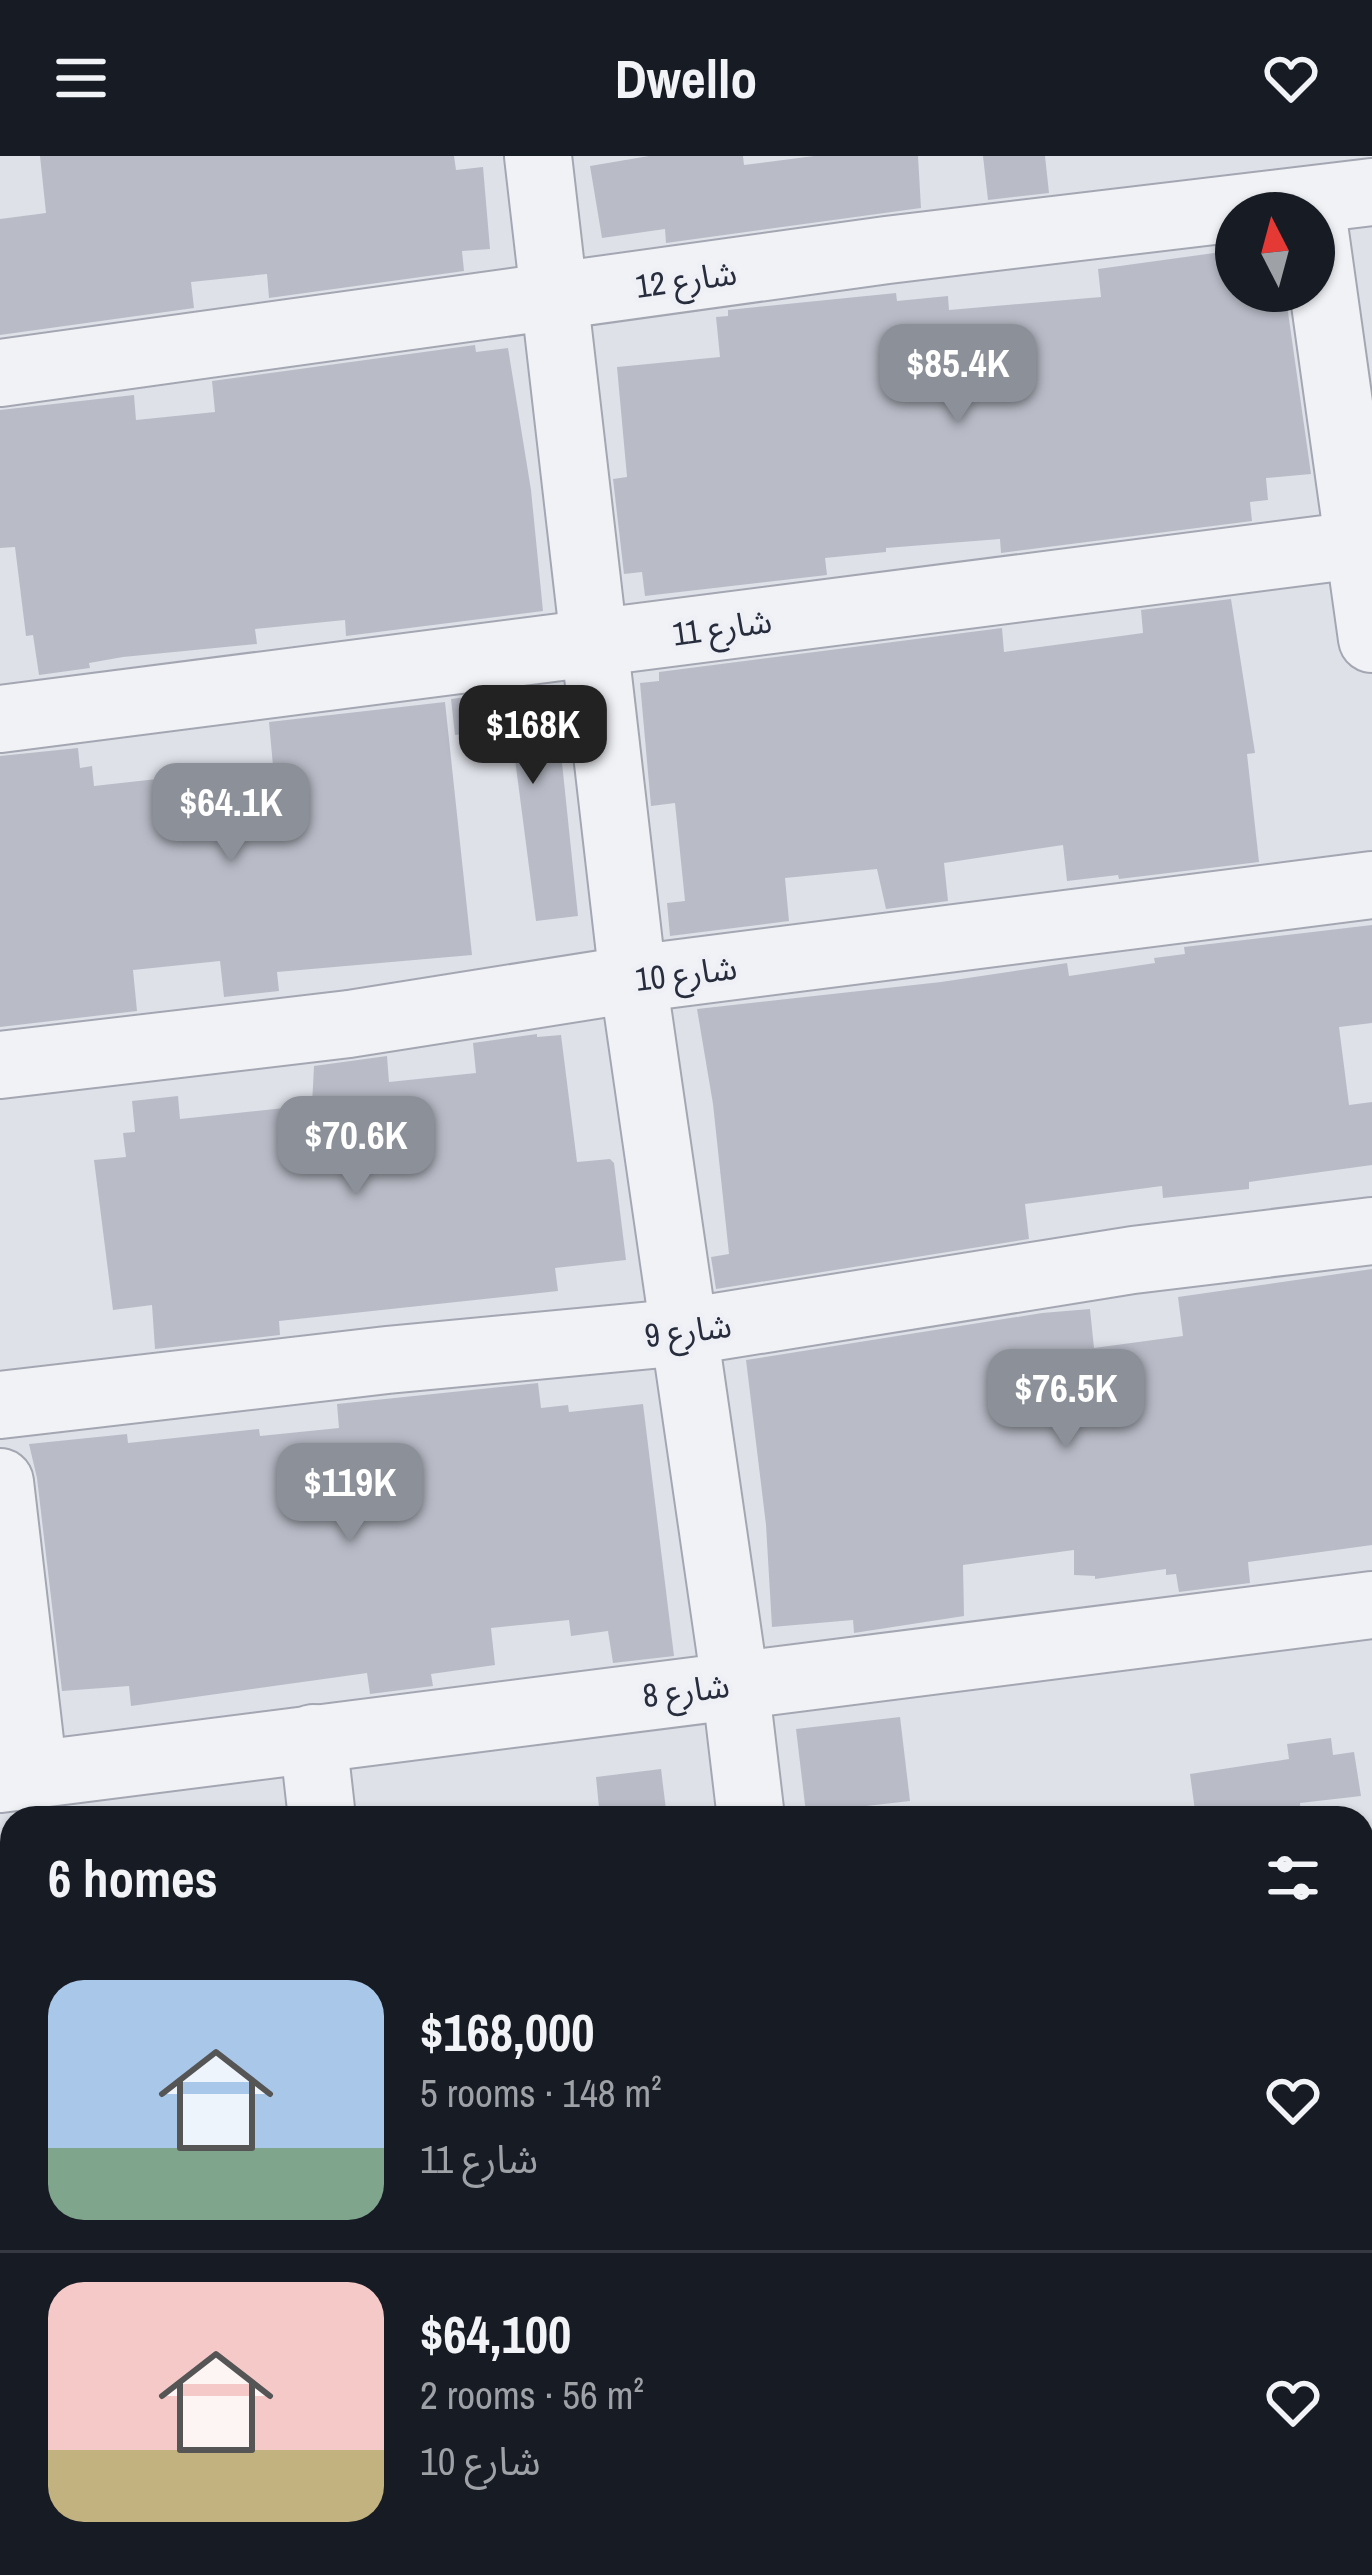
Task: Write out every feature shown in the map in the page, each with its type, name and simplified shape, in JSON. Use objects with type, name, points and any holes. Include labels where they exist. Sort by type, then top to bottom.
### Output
[{"type":"street","points":[[538,156],[633,979],[750,1806]]},
{"type":"street","name":"شارع 12","points":[[0,373],[887,250],[1215,210]]},
{"type":"street","points":[[1335,296],[1372,639]]},
{"type":"street","name":"شارع 11","points":[[0,719],[1365,544]]},
{"type":"street","name":"شارع 10","points":[[0,1065],[349,1024],[633,979],[1372,885]]},
{"type":"street","name":"شارع 9","points":[[0,1405],[387,1360],[684,1332],[1132,1260],[1372,1231]]},
{"type":"street","points":[[0,1482],[17,1777]]},
{"type":"street","name":"شارع 8","points":[[17,1777],[103,1792],[314,1738],[1372,1605]]},
{"type":"street","points":[[314,1738],[321,1806]]},
{"type":"building","points":[[40,156],[454,156],[456,170],[483,167],[490,249],[462,251],[464,271],[269,298],[267,274],[191,282],[194,308],[0,335],[0,219],[46,213]]},
{"type":"building","points":[[649,156],[743,156],[744,165],[814,156],[918,156],[921,208],[666,243],[665,229],[602,238],[590,166]]},
{"type":"building","points":[[983,156],[1045,156],[1049,193],[988,200]]},
{"type":"building","points":[[1215,253],[1215,312],[1288,312],[1311,474],[1266,478],[1268,500],[1250,502],[1252,521],[1001,553],[1000,539],[886,548],[886,552],[825,558],[827,575],[645,596],[642,572],[624,574],[613,479],[627,477],[617,367],[720,357],[716,317],[728,316],[728,310],[896,293],[897,301],[948,296],[949,310],[1101,297],[1098,269]]},
{"type":"building","points":[[475,345],[476,352],[508,348],[531,490],[543,611],[346,636],[345,620],[255,629],[257,644],[123,657],[89,663],[90,668],[39,675],[33,635],[26,636],[15,547],[0,548],[0,410],[134,395],[136,420],[215,412],[212,381]]},
{"type":"building","points":[[1231,599],[1255,753],[1247,754],[1259,862],[1067,881],[1063,845],[944,863],[948,901],[886,909],[877,869],[785,878],[789,921],[670,936],[667,903],[685,901],[675,803],[651,806],[640,683],[659,681],[659,672],[1002,628],[1004,652],[1143,633],[1141,610]]},
{"type":"building","points":[[554,686],[578,916],[536,921],[511,728],[455,735],[451,699]]},
{"type":"building","points":[[445,702],[472,955],[277,972],[279,991],[224,997],[220,961],[133,970],[137,1011],[0,1027],[0,756],[78,748],[80,768],[92,766],[94,786],[273,766],[269,722]]},
{"type":"building","points":[[1372,925],[1372,1023],[1339,1027],[1349,1105],[1372,1102],[1372,1165],[1249,1182],[1249,1189],[1163,1198],[1162,1186],[1025,1204],[1029,1239],[716,1289],[711,1257],[729,1254],[697,1009],[1067,963],[1069,976],[1155,963],[1154,958],[1185,954],[1184,947]]},
{"type":"building","points":[[561,1035],[577,1162],[610,1159],[614,1163],[626,1260],[555,1268],[558,1291],[279,1321],[280,1335],[155,1349],[152,1305],[113,1310],[94,1160],[126,1157],[123,1133],[135,1132],[132,1101],[178,1096],[180,1119],[312,1105],[314,1066],[387,1056],[389,1082],[476,1073],[473,1043]]},
{"type":"building","points":[[1372,1269],[1372,1545],[1248,1562],[1250,1583],[1179,1592],[1176,1574],[1166,1575],[1166,1569],[1095,1579],[1074,1575],[1074,1550],[963,1565],[964,1616],[854,1633],[853,1620],[772,1627],[766,1525],[746,1360],[1090,1309],[1094,1348],[1183,1336],[1178,1297]]},
{"type":"building","points":[[538,1383],[541,1408],[568,1405],[569,1412],[643,1404],[674,1656],[613,1663],[608,1631],[571,1636],[569,1620],[491,1628],[495,1665],[431,1674],[433,1686],[370,1694],[367,1673],[131,1706],[129,1686],[62,1691],[29,1444],[127,1434],[128,1443],[259,1429],[260,1436],[339,1428],[337,1404]]},
{"type":"building","points":[[900,1717],[910,1801],[805,1806],[796,1729]]},
{"type":"building","points":[[1331,1738],[1333,1755],[1354,1752],[1361,1796],[1300,1806],[1194,1806],[1190,1774],[1289,1759],[1287,1744]]},
{"type":"building","points":[[661,1769],[666,1806],[599,1806],[596,1777]]}]
